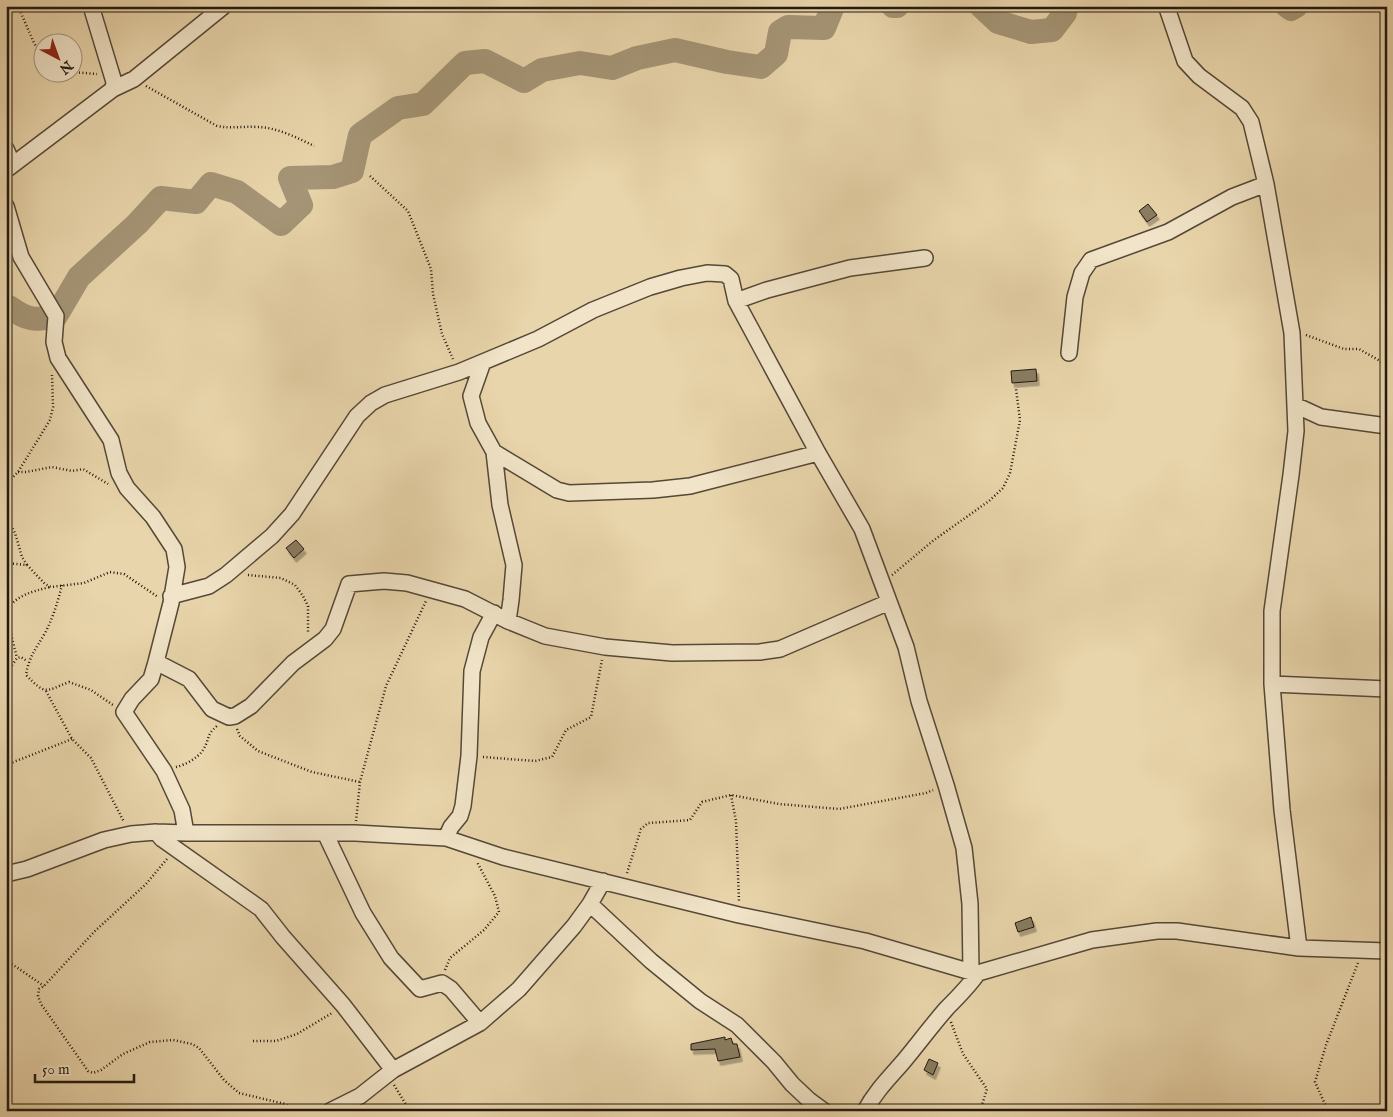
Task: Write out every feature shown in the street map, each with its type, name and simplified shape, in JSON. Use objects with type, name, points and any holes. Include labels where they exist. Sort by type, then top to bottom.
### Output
[{"type":"street","points":[[91,6],[114,86]]},
{"type":"street","points":[[6,149],[10,167],[114,86],[134,79],[224,6]]},
{"type":"street","points":[[1167,8],[1185,61],[1199,76],[1242,108],[1251,122],[1266,184],[1292,333],[1296,431],[1272,610],[1272,684],[1282,810],[1299,948]]},
{"type":"street","points":[[1069,353],[1075,297],[1082,273],[1091,260],[1168,232],[1232,197],[1266,184]]},
{"type":"street","points":[[6,206],[21,257],[56,316],[54,342],[58,358],[111,440],[120,473],[127,488],[153,517],[174,549],[177,567],[156,662],[150,679],[132,699],[124,712],[164,771],[182,810],[186,833]]},
{"type":"street","points":[[736,301],[767,290],[850,268],[925,258]]},
{"type":"street","points":[[171,599],[209,586],[226,575],[272,536],[292,514],[357,416],[371,403],[385,395],[459,372],[538,339],[593,310],[650,287],[707,273],[725,274],[732,279],[736,301],[818,453],[862,529],[906,647],[919,701],[964,848],[970,904],[974,973],[967,988],[946,1009],[887,1079],[874,1095],[865,1111]]},
{"type":"street","points":[[483,362],[471,396],[478,424],[494,452],[500,505],[514,566],[508,621]]},
{"type":"street","points":[[1295,405],[1321,417],[1387,426]]},
{"type":"street","points":[[494,452],[557,490],[569,493],[653,490],[690,486],[818,453]]},
{"type":"street","points":[[156,662],[189,679],[212,709],[232,717],[251,706],[293,663],[325,639],[332,629],[349,584],[384,581],[407,583],[465,599],[508,621],[545,636],[605,647],[672,653],[760,652],[780,649],[889,602]]},
{"type":"street","points":[[446,838],[451,827],[460,816],[463,806],[469,756],[472,671],[481,637],[494,613]]},
{"type":"street","points":[[1272,684],[1387,689]]},
{"type":"street","points":[[156,832],[162,839],[261,909],[343,1005],[390,1073]]},
{"type":"street","points":[[6,874],[27,869],[104,840],[131,834],[156,832],[355,832],[446,838],[503,857],[739,915],[865,941],[974,973],[1092,940],[1157,931],[1177,931],[1299,948],[1387,951]]},
{"type":"street","points":[[325,833],[363,913],[391,958],[420,989],[442,983],[450,989],[480,1023]]},
{"type":"street","points":[[330,1111],[360,1096],[390,1073],[480,1023],[519,989],[574,926],[590,904],[603,881]]},
{"type":"street","points":[[590,904],[651,961],[700,1001],[737,1025],[774,1062],[792,1084],[824,1111]]},
{"type":"path","points":[[18,6],[32,39]]},
{"type":"path","points":[[82,73],[97,74],[114,86]]},
{"type":"path","points":[[134,79],[217,126],[230,128],[259,126],[290,134],[314,146]]},
{"type":"path","points":[[370,176],[408,211],[432,269],[433,294],[442,334],[459,372]]},
{"type":"path","points":[[1292,333],[1308,335],[1344,348],[1359,349],[1387,366]]},
{"type":"path","points":[[6,484],[18,472],[50,420],[53,407],[52,373],[58,358]]},
{"type":"path","points":[[881,584],[934,540],[989,501],[1003,488],[1010,473],[1020,420],[1016,389]]},
{"type":"path","points":[[18,472],[52,467],[72,471],[83,469],[111,486],[127,488]]},
{"type":"path","points":[[6,516],[15,533],[22,557],[27,565],[45,584],[51,587]]},
{"type":"path","points":[[6,563],[27,565]]},
{"type":"path","points":[[6,610],[13,601],[24,594],[51,587],[84,583],[110,572],[124,574],[158,596],[171,599]]},
{"type":"path","points":[[226,575],[281,578],[295,585],[308,606],[308,652]]},
{"type":"path","points":[[62,585],[59,600],[46,631],[28,662],[26,675],[39,689],[46,691],[69,682],[91,690],[124,712]]},
{"type":"path","points":[[355,832],[360,782],[386,686],[432,589]]},
{"type":"path","points":[[6,614],[17,658],[6,674]]},
{"type":"path","points":[[469,756],[535,761],[552,757],[566,730],[591,717],[605,647]]},
{"type":"path","points":[[17,658],[21,657],[28,662]]},
{"type":"path","points":[[46,691],[72,739],[91,758],[131,834]]},
{"type":"path","points":[[164,771],[181,766],[198,756],[203,750],[211,731],[232,717],[240,736],[258,750],[312,772],[360,782]]},
{"type":"path","points":[[6,765],[72,739]]},
{"type":"path","points":[[623,886],[640,828],[648,824],[690,820],[702,802],[731,795],[779,804],[839,809],[926,793],[946,785]]},
{"type":"path","points":[[731,795],[736,821],[739,915]]},
{"type":"path","points":[[442,983],[450,958],[484,930],[498,912],[495,896],[468,846]]},
{"type":"path","points":[[175,848],[146,884],[95,931],[44,986],[39,989],[38,996],[41,1004],[88,1071],[93,1073],[101,1070],[123,1054],[150,1042],[173,1040],[192,1044],[199,1048],[224,1080],[239,1094],[285,1104],[298,1111]]},
{"type":"path","points":[[1328,1111],[1316,1082],[1326,1045],[1363,950]]},
{"type":"path","points":[[6,960],[44,986]]},
{"type":"path","points":[[6,971],[11,963]]},
{"type":"path","points":[[253,1041],[276,1040],[297,1034],[330,1015],[343,1005]]},
{"type":"path","points":[[946,1009],[963,1054],[987,1089],[980,1111]]},
{"type":"path","points":[[390,1073],[410,1111]]},
{"type":"building","points":[[1148,204],[1157,215],[1147,222],[1139,211]]},
{"type":"building","points":[[1036,369],[1037,381],[1012,383],[1011,371]]},
{"type":"building","points":[[296,540],[304,549],[294,558],[286,548]]},
{"type":"building","points":[[1031,917],[1034,927],[1018,932],[1015,923]]},
{"type":"building","points":[[725,1037],[725,1040],[731,1038],[733,1044],[737,1044],[740,1057],[718,1061],[715,1049],[691,1050],[691,1044]]},
{"type":"building","points":[[929,1059],[938,1063],[933,1075],[924,1070]]},
{"type":"waterway","points":[[6,309],[9,307],[21,315],[37,319],[56,316],[79,277],[137,224],[161,198],[196,202],[211,184],[237,192],[281,224],[301,205],[290,178],[333,177],[352,171],[360,135],[398,108],[423,104],[465,63],[485,61],[524,81],[542,70],[580,63],[612,68],[637,58],[675,50],[727,62],[761,67],[776,54],[780,32],[788,27],[824,28],[833,6]]},
{"type":"waterway","points":[[981,6],[998,22],[1031,32],[1052,30],[1065,13],[1066,6]]},
{"type":"waterway","points":[[1287,6],[1291,9],[1296,6]]}]
